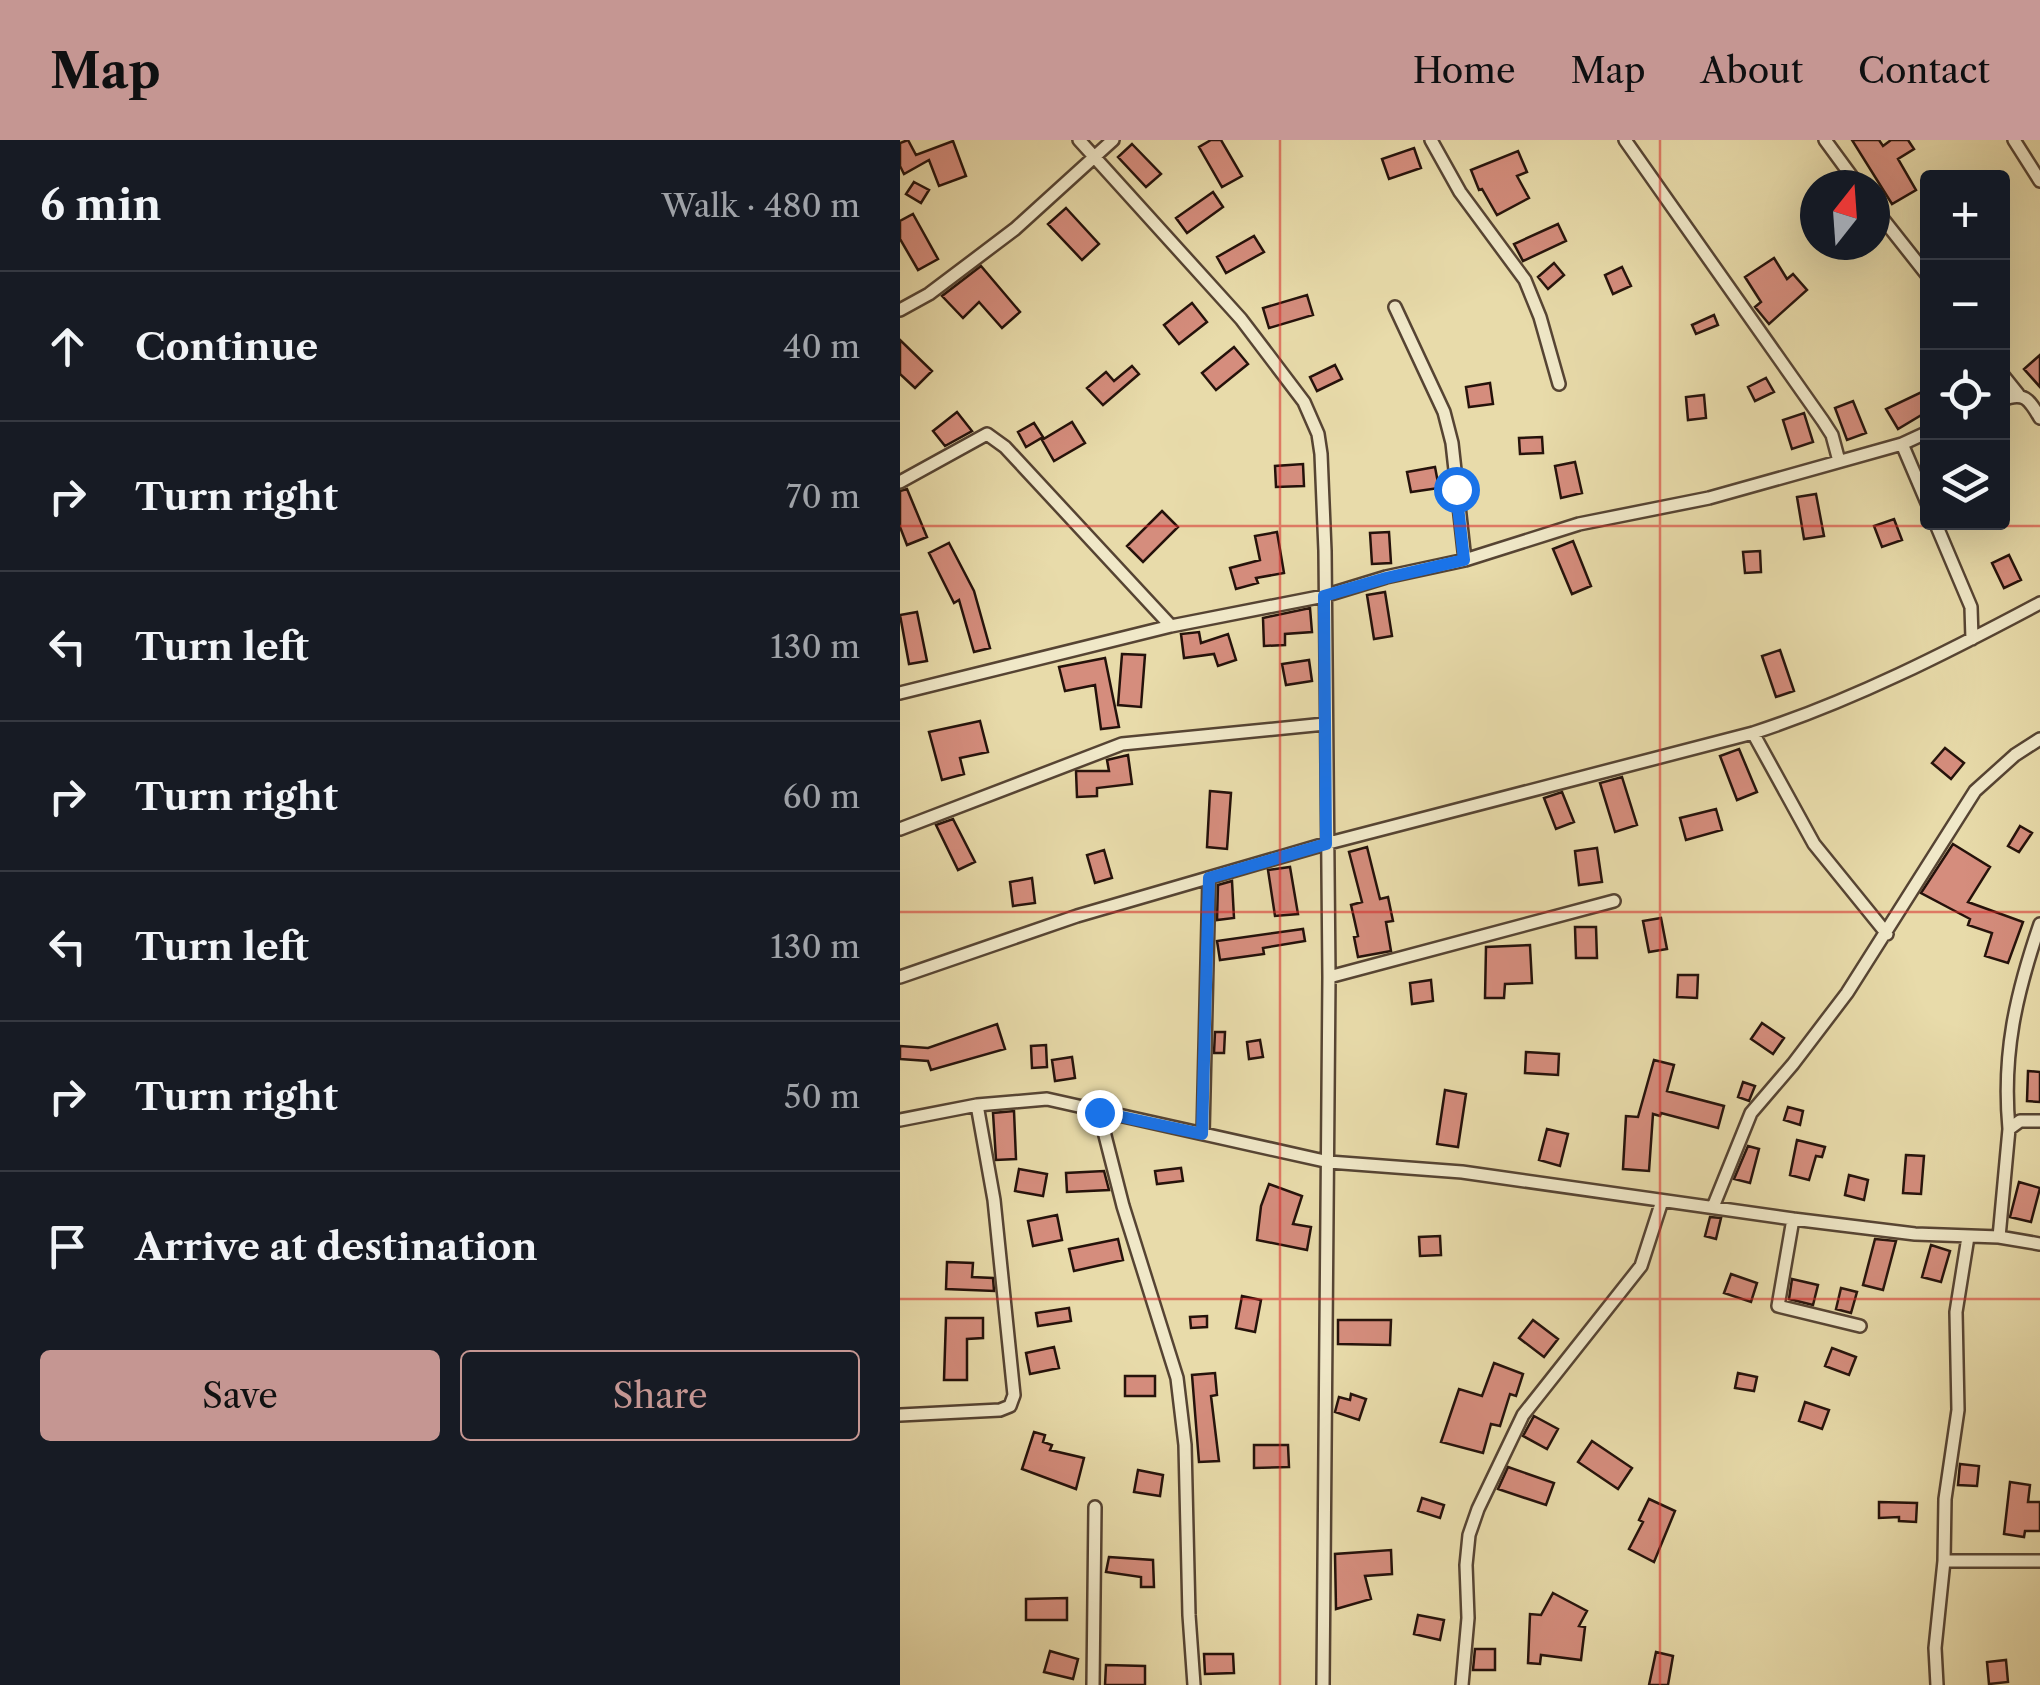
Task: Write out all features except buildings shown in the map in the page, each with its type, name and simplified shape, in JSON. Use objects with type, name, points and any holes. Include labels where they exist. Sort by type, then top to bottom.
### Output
[{"type":"street","points":[[1079,140],[1241,319],[1304,402],[1318,434],[1324,596],[1330,1162],[1323,1685]]},
{"type":"street","points":[[900,310],[928,294],[1015,229],[1113,140]]},
{"type":"street","points":[[1430,140],[1460,192],[1525,280],[1559,384]]},
{"type":"street","points":[[1625,140],[1832,435],[1839,460]]},
{"type":"street","points":[[1825,140],[1847,170]]},
{"type":"street","points":[[2014,140],[2040,182]]},
{"type":"street","points":[[1890,228],[1920,266]]},
{"type":"street","points":[[1394,307],[1444,412],[1452,443],[1464,560]]},
{"type":"street","points":[[2010,384],[2028,398],[2040,418]]},
{"type":"street","points":[[2010,397],[2018,394]]},
{"type":"street","points":[[900,482],[987,434],[1006,447],[1171,626]]},
{"type":"street","points":[[900,693],[1171,626],[1324,596],[1464,560],[1579,524],[1709,498],[1920,436]]},
{"type":"street","points":[[1902,444],[1920,486]]},
{"type":"street","points":[[1938,530],[1971,607],[1972,639]]},
{"type":"street","points":[[900,976],[1077,916],[1326,844],[1753,734],[1798,719],[1972,639],[2040,603]]},
{"type":"street","points":[[900,829],[1122,744],[1325,724]]},
{"type":"street","points":[[1753,734],[1814,844],[1886,934]]},
{"type":"street","points":[[1713,1207],[1751,1112],[1815,1036],[1886,934],[1975,791],[2015,755],[2040,739]]},
{"type":"street","points":[[1202,1134],[1209,878]]},
{"type":"street","points":[[1329,977],[1614,901]]},
{"type":"street","points":[[1999,1237],[2010,1129],[2007,1055],[2018,986],[2040,924]]},
{"type":"street","points":[[900,1120],[977,1105],[1047,1099],[1330,1162],[1494,1176],[1794,1219],[2040,1244]]},
{"type":"street","points":[[900,1415],[1000,1410],[1010,1406],[1014,1395],[994,1200],[977,1105]]},
{"type":"street","points":[[1099,1112],[1123,1206],[1177,1378],[1185,1445],[1194,1685]]},
{"type":"street","points":[[2010,1129],[2020,1122],[2040,1121]]},
{"type":"street","points":[[1462,1685],[1468,1618],[1466,1565],[1469,1535],[1478,1509],[1523,1415],[1641,1266],[1662,1201]]},
{"type":"street","points":[[1794,1219],[1778,1306],[1860,1326]]},
{"type":"street","points":[[1937,1685],[1934,1648],[1944,1561],[1945,1499],[1958,1410],[1956,1312],[1968,1238]]},
{"type":"street","points":[[1093,1685],[1095,1507]]},
{"type":"street","points":[[1944,1561],[2040,1561]]},
{"type":"route","points":[[1099,1112],[1202,1134],[1209,878],[1326,844],[1324,596],[1464,560],[1456,489]]}]
